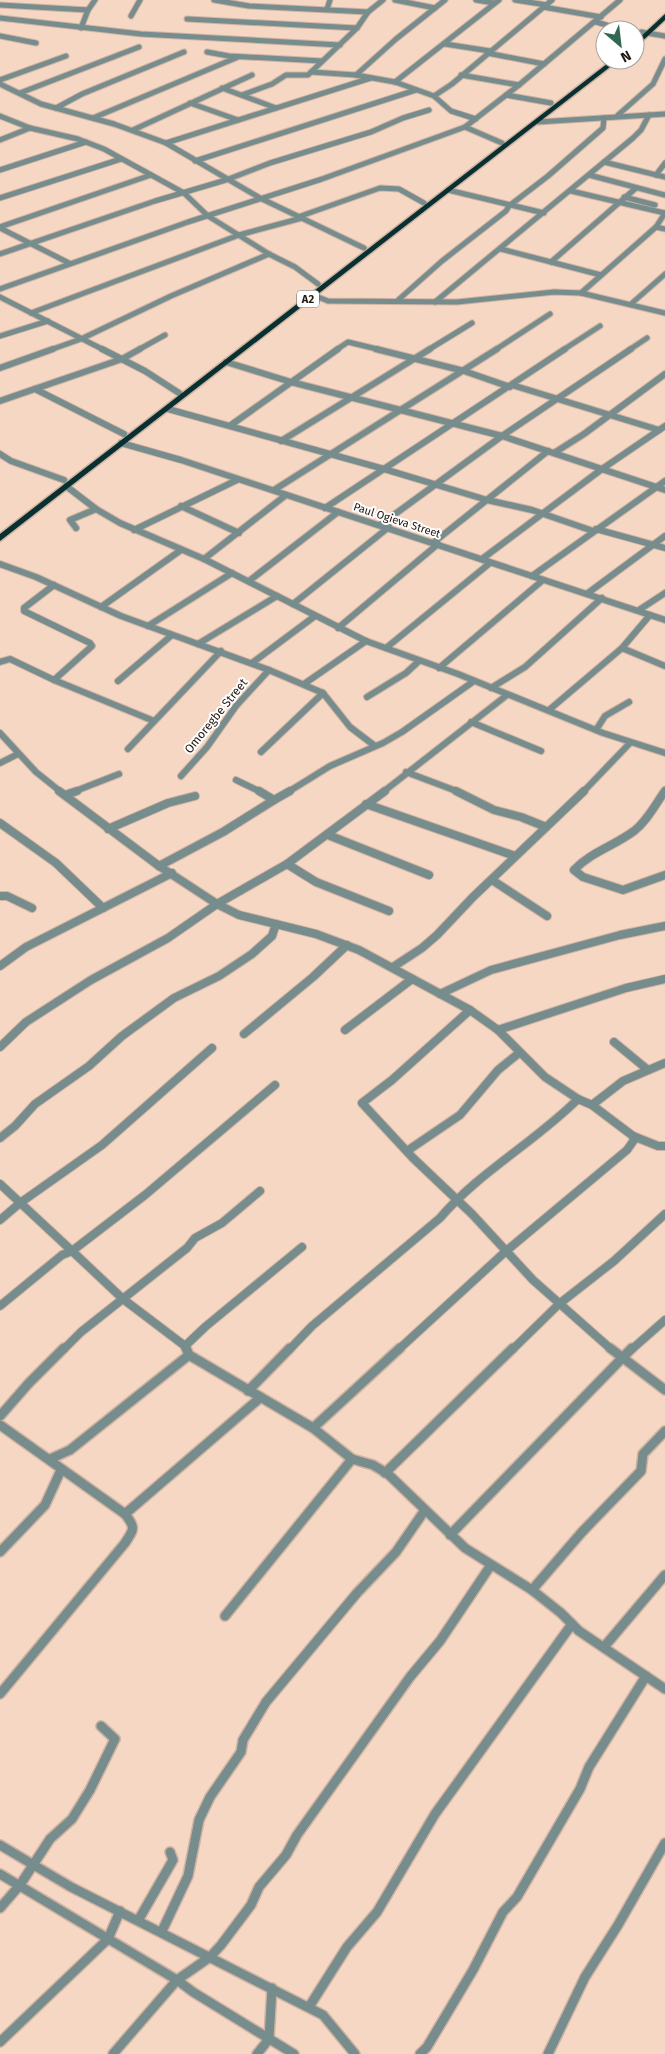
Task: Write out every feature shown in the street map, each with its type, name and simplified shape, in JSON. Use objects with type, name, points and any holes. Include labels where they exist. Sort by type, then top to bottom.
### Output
[{"type":"highway","points":[[645,29],[665,9]]},
{"type":"highway","points":[[645,30],[665,16]]},
{"type":"highway","name":"A2","points":[[0,529],[168,409],[226,362],[538,122],[596,70]]},
{"type":"highway","name":"A2","points":[[0,538],[124,434],[550,104],[601,70]]},
{"type":"street","points":[[81,28],[88,10],[95,0]]},
{"type":"street","points":[[131,16],[140,0]]},
{"type":"street","points":[[214,0],[224,0],[249,6],[368,12]]},
{"type":"street","points":[[327,9],[330,0]]},
{"type":"street","points":[[242,95],[272,84],[286,75],[306,76],[357,28],[368,12],[383,0]]},
{"type":"street","points":[[395,0],[435,8]]},
{"type":"street","points":[[356,76],[396,39],[446,0]]},
{"type":"street","points":[[476,0],[496,2]]},
{"type":"street","points":[[515,0],[600,17]]},
{"type":"street","points":[[434,96],[552,0]]},
{"type":"street","points":[[598,20],[620,0]]},
{"type":"street","points":[[395,82],[496,2]]},
{"type":"street","points":[[0,5],[88,10]]},
{"type":"street","points":[[0,18],[40,24],[176,36],[340,45]]},
{"type":"street","points":[[187,19],[357,28]]},
{"type":"street","points":[[0,289],[260,198],[322,179],[465,127],[595,23]]},
{"type":"street","points":[[645,34],[665,36]]},
{"type":"street","points":[[0,36],[36,43]]},
{"type":"street","points":[[445,44],[544,64]]},
{"type":"street","points":[[20,93],[139,47]]},
{"type":"street","points":[[56,108],[82,94],[184,52]]},
{"type":"street","points":[[207,52],[238,57],[322,61]]},
{"type":"street","points":[[0,80],[66,56]]},
{"type":"street","points":[[93,118],[238,57]]},
{"type":"street","points":[[618,115],[654,84],[665,59]]},
{"type":"street","points":[[311,72],[395,82],[434,96],[451,111],[476,119]]},
{"type":"street","points":[[461,75],[519,85]]},
{"type":"street","points":[[133,130],[252,76]]},
{"type":"street","points":[[166,143],[371,78]]},
{"type":"street","points":[[0,84],[33,101],[133,130],[166,143],[226,180],[364,248]]},
{"type":"street","points":[[222,88],[276,108]]},
{"type":"street","points":[[195,161],[416,90]]},
{"type":"street","points":[[506,95],[550,104]]},
{"type":"street","points":[[190,103],[238,120]]},
{"type":"street","points":[[0,254],[154,201],[184,194],[270,163],[388,126],[403,118],[430,110]]},
{"type":"street","points":[[546,114],[557,117],[665,113]]},
{"type":"street","points":[[538,122],[665,113]]},
{"type":"street","points":[[435,302],[571,192],[641,130],[650,115]]},
{"type":"street","points":[[0,116],[30,128],[86,142],[104,149],[184,194],[208,216],[269,254],[295,267],[318,284]]},
{"type":"street","points":[[397,301],[435,266],[506,211],[510,205],[548,176],[601,130],[604,118]]},
{"type":"street","points":[[465,127],[502,143]]},
{"type":"street","points":[[0,140],[30,128]]},
{"type":"street","points":[[0,170],[86,142]]},
{"type":"street","points":[[0,198],[121,158]]},
{"type":"street","points":[[604,162],[665,177]]},
{"type":"street","points":[[656,175],[665,163]]},
{"type":"street","points":[[0,227],[151,175]]},
{"type":"street","points":[[589,175],[665,195]]},
{"type":"street","points":[[31,313],[239,236],[300,217],[380,188],[399,189],[424,202]]},
{"type":"street","points":[[551,262],[636,188]]},
{"type":"street","points":[[448,190],[544,213]]},
{"type":"street","points":[[571,192],[665,213],[656,226],[581,293]]},
{"type":"street","points":[[624,197],[655,205]]},
{"type":"street","points":[[656,226],[665,229]]},
{"type":"street","points":[[0,227],[69,264]]},
{"type":"street","points":[[501,249],[601,275]]},
{"type":"street","points":[[0,368],[81,339],[170,296],[269,254]]},
{"type":"street","points":[[631,304],[665,274]]},
{"type":"street","points":[[313,295],[328,301],[435,302],[483,300],[554,292],[581,293],[665,313]]},
{"type":"street","points":[[0,296],[146,371],[179,392]]},
{"type":"street","points":[[274,490],[464,371],[550,314]]},
{"type":"street","points":[[0,336],[48,321]]},
{"type":"street","points":[[281,441],[472,322]]},
{"type":"street","points":[[325,508],[600,326]]},
{"type":"street","points":[[0,401],[122,359],[165,335]]},
{"type":"street","points":[[380,524],[502,436],[647,338]]},
{"type":"street","points":[[231,426],[348,342],[464,371],[662,428]]},
{"type":"street","points":[[226,362],[291,382],[502,436],[665,490]]},
{"type":"street","points":[[338,628],[487,500],[551,452],[584,434],[665,374]]},
{"type":"street","points":[[35,389],[124,434]]},
{"type":"street","points":[[168,409],[437,484],[487,500],[665,548]]},
{"type":"street","points":[[482,559],[602,469],[662,428]]},
{"type":"street","name":"Paul Ogieva Street","points":[[121,443],[182,460],[237,480],[380,524],[490,563],[588,593],[665,620]]},
{"type":"street","points":[[0,454],[12,461],[65,483],[96,509],[134,530],[204,559],[250,581],[366,641],[549,710],[596,730],[665,753]]},
{"type":"street","points":[[0,461],[12,461]]},
{"type":"street","points":[[134,530],[237,480]]},
{"type":"street","points":[[532,576],[665,481]]},
{"type":"street","points":[[204,559],[286,495]]},
{"type":"street","points":[[181,506],[239,533]]},
{"type":"street","points":[[76,528],[70,520],[96,509]]},
{"type":"street","points":[[250,581],[338,512]]},
{"type":"street","points":[[293,604],[388,528]]},
{"type":"street","points":[[588,593],[665,536]]},
{"type":"street","points":[[102,607],[181,550]]},
{"type":"street","points":[[386,648],[490,563]]},
{"type":"street","points":[[0,564],[148,626],[221,651],[323,693],[350,727],[375,746]]},
{"type":"street","points":[[148,626],[232,573]]},
{"type":"street","points":[[440,668],[543,580]]},
{"type":"street","points":[[54,585],[24,611],[90,643],[92,646],[54,680]]},
{"type":"street","points":[[639,610],[665,592]]},
{"type":"street","points":[[198,644],[277,596]]},
{"type":"street","points":[[491,688],[525,667],[602,598]]},
{"type":"street","points":[[549,710],[622,648],[650,615]]},
{"type":"street","points":[[252,663],[315,616]]},
{"type":"street","points":[[118,681],[172,635]]},
{"type":"street","points":[[304,684],[366,641]]},
{"type":"street","points":[[622,648],[665,666]]},
{"type":"street","points":[[128,749],[221,651]]},
{"type":"street","points":[[0,662],[9,658],[54,680],[154,721]]},
{"type":"street","points":[[367,697],[406,673],[419,661]]},
{"type":"street","name":"Omoregbe Street","points":[[181,776],[207,747],[236,706],[269,670]]},
{"type":"street","points":[[159,866],[223,832],[330,766],[402,732],[474,681]]},
{"type":"street","points":[[261,752],[323,693]]},
{"type":"street","points":[[0,1047],[26,1022],[56,1002],[91,980],[168,938],[217,904],[287,864],[328,835],[406,772],[507,695]]},
{"type":"street","points":[[596,730],[600,719],[605,713],[629,702]]},
{"type":"street","points":[[472,722],[541,751]]},
{"type":"street","points":[[0,733],[36,772],[108,829],[159,866],[217,904],[234,914],[316,934],[347,945],[393,967],[470,1010],[498,1030],[545,1077],[578,1099],[592,1105],[634,1136],[658,1146],[665,1146]]},
{"type":"street","points":[[393,967],[422,948],[437,935],[515,856],[598,778],[630,742]]},
{"type":"street","points":[[0,763],[18,754]]},
{"type":"street","points":[[406,772],[460,792],[494,810],[521,817],[546,827]]},
{"type":"street","points":[[65,795],[119,774]]},
{"type":"street","points":[[236,780],[252,786],[274,800]]},
{"type":"street","points":[[665,790],[643,823],[633,832],[586,860],[574,870],[583,876],[623,890],[665,875]]},
{"type":"street","points":[[108,829],[168,803],[195,796]]},
{"type":"street","points":[[366,804],[515,856]]},
{"type":"street","points":[[0,823],[56,863],[103,908]]},
{"type":"street","points":[[328,835],[429,875]]},
{"type":"street","points":[[287,864],[316,882],[389,911]]},
{"type":"street","points":[[0,966],[26,947],[172,873]]},
{"type":"street","points":[[492,880],[547,916]]},
{"type":"street","points":[[0,896],[7,896],[32,908]]},
{"type":"street","points":[[0,1138],[15,1126],[35,1104],[89,1066],[122,1036],[174,998],[219,976],[252,954],[272,936],[276,924]]},
{"type":"street","points":[[440,994],[491,970],[620,935],[665,926]]},
{"type":"street","points":[[244,1034],[347,945]]},
{"type":"street","points":[[345,1030],[412,979]]},
{"type":"street","points":[[498,1030],[626,988],[665,979]]},
{"type":"street","points":[[470,1010],[392,1080],[362,1104],[483,1226],[506,1252],[560,1304],[621,1358],[665,1390]]},
{"type":"street","points":[[614,1042],[648,1070]]},
{"type":"street","points":[[0,1220],[20,1203],[102,1145],[212,1048]]},
{"type":"street","points":[[407,1151],[460,1115],[498,1070],[519,1053]]},
{"type":"street","points":[[592,1105],[623,1081],[665,1063]]},
{"type":"street","points":[[0,1306],[57,1259],[82,1245],[145,1195],[275,1085]]},
{"type":"street","points":[[248,1391],[312,1326],[440,1218],[456,1199],[556,1120],[578,1099]]},
{"type":"street","points":[[313,1428],[506,1252],[627,1150],[634,1140],[634,1136]]},
{"type":"street","points":[[0,1184],[123,1299],[187,1351],[248,1391],[313,1428],[352,1459],[373,1465],[385,1473],[465,1548],[532,1590],[578,1631],[665,1689]]},
{"type":"street","points":[[0,1416],[29,1383],[81,1332],[187,1248],[195,1238],[222,1223],[260,1191]]},
{"type":"street","points":[[385,1473],[560,1304],[614,1261],[665,1214]]},
{"type":"street","points":[[50,1459],[70,1450],[187,1351],[213,1320],[302,1247]]},
{"type":"street","points":[[450,1535],[621,1358],[665,1320]]},
{"type":"street","points":[[125,1514],[260,1398]]},
{"type":"street","points":[[0,1425],[125,1514],[133,1524],[133,1531],[0,1694]]},
{"type":"street","points":[[532,1590],[582,1532],[641,1472],[644,1466],[643,1454],[665,1431]]},
{"type":"street","points":[[225,1616],[352,1459]]},
{"type":"street","points":[[0,1552],[45,1505],[61,1470]]},
{"type":"street","points":[[162,1931],[188,1876],[200,1820],[210,1797],[241,1752],[243,1740],[266,1702],[358,1593],[396,1552],[424,1510]]},
{"type":"street","points":[[113,2054],[177,1980],[210,1957],[251,1905],[259,1887],[286,1854],[297,1835],[410,1677],[440,1641],[491,1565]]},
{"type":"street","points":[[604,1647],[665,1575]]},
{"type":"street","points":[[310,2007],[347,1947],[377,1912],[435,1814],[572,1624]]},
{"type":"street","points":[[420,2054],[427,2047],[473,1970],[503,1912],[518,1897],[580,1789],[590,1767],[646,1676]]},
{"type":"street","points":[[0,1908],[20,1885],[50,1839],[72,1819],[115,1739],[101,1726]]},
{"type":"street","points":[[548,2054],[585,1977],[618,1925],[665,1843]]},
{"type":"street","points":[[0,1844],[71,1886],[310,2007],[322,2015],[355,2054]]},
{"type":"street","points":[[139,1919],[169,1867],[172,1860],[170,1852]]},
{"type":"street","points":[[0,1874],[177,1980],[193,1992],[294,2054]]},
{"type":"street","points":[[0,2042],[108,1940],[120,1910]]},
{"type":"street","points":[[257,2054],[269,2039],[272,1988]]}]
